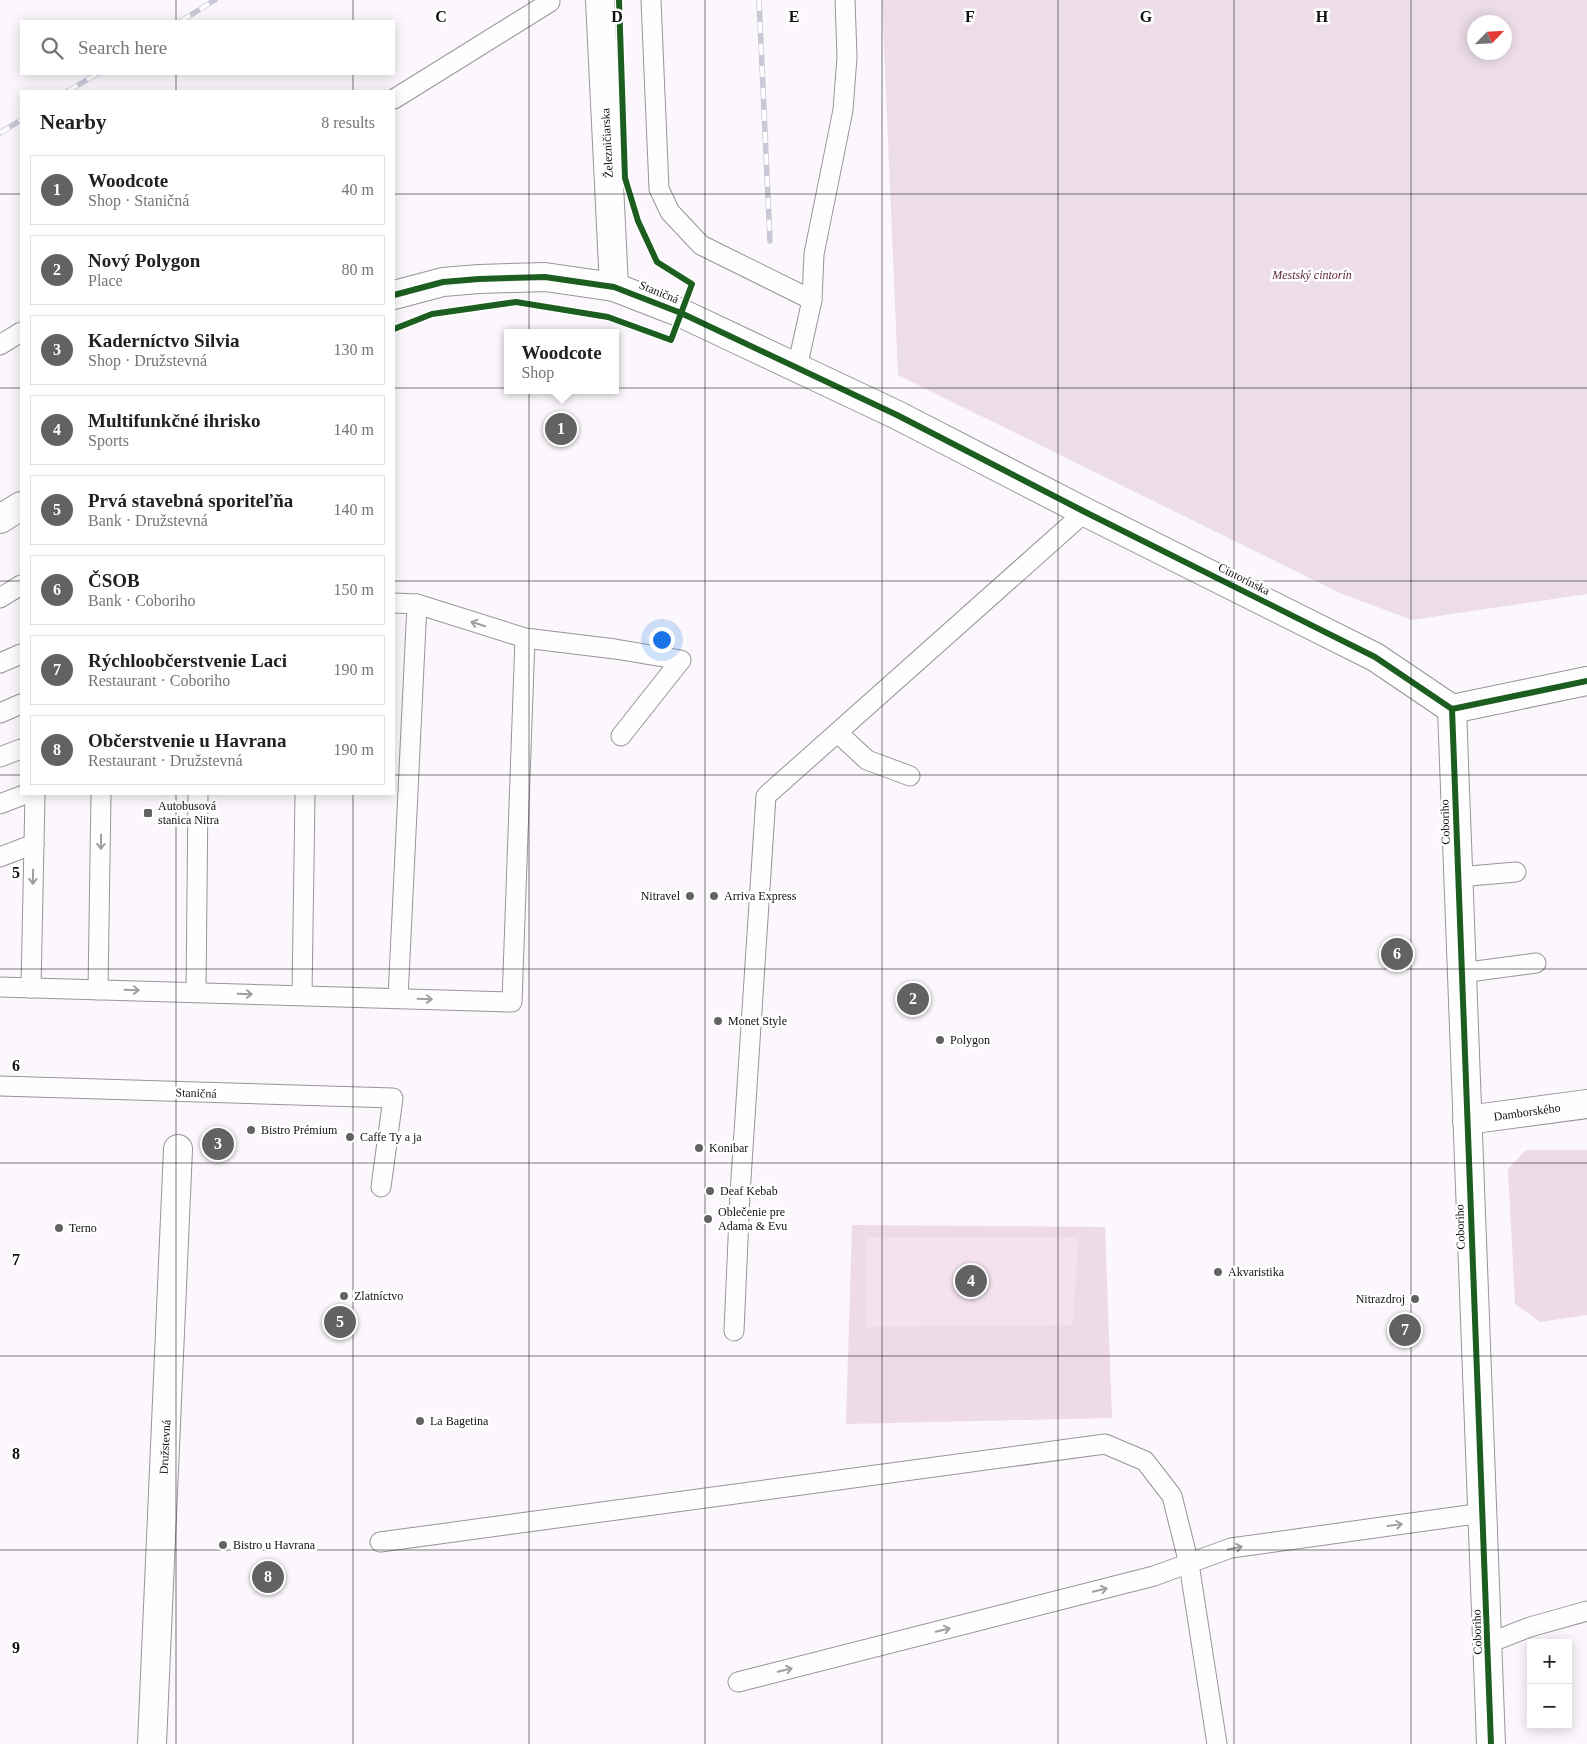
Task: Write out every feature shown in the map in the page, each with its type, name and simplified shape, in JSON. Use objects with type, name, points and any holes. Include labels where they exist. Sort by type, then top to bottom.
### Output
[{"type":"street","name":"Železničiarska","points":[[600,0],[614,286]]},
{"type":"street","name":"Staničná","points":[[395,296],[443,282],[479,279],[546,277],[614,286],[681,313],[897,415]]},
{"type":"street","name":"Cintorínska","points":[[897,415],[1085,512],[1375,657],[1452,709]]},
{"type":"street","points":[[0,520],[20,508]]},
{"type":"street","points":[[1452,709],[1587,681]]},
{"type":"street","name":"Coboriho","points":[[1452,709],[1466,1120],[1489,1643],[1491,1744]]},
{"type":"street","name":"Damborského","points":[[1466,1120],[1587,1104]]},
{"type":"street","name":"Družstevná","points":[[152,1744],[178,1150]]},
{"type":"lane","points":[[651,0],[659,189],[670,212],[701,245],[812,300]]},
{"type":"lane","points":[[797,368],[812,300],[814,254],[843,110],[847,57],[844,0]]},
{"type":"lane","points":[[395,98],[550,2]]},
{"type":"lane","points":[[0,345],[20,333]]},
{"type":"lane","points":[[734,1331],[740,1194],[766,796],[838,734],[1085,512]]},
{"type":"lane","points":[[0,598],[20,586]]},
{"type":"lane","points":[[395,603],[417,604],[524,638],[615,649],[681,660],[621,736]]},
{"type":"lane","points":[[398,998],[417,604]]},
{"type":"lane","points":[[0,987],[512,1002],[524,638]]},
{"type":"lane","points":[[0,663],[20,654]]},
{"type":"lane","points":[[0,713],[20,704]]},
{"type":"lane","points":[[838,734],[867,760],[910,776]]},
{"type":"lane","points":[[0,757],[20,749]]},
{"type":"lane","points":[[0,804],[23,795]]},
{"type":"lane","points":[[31,988],[35,795]]},
{"type":"lane","points":[[98,990],[101,795]]},
{"type":"lane","points":[[196,992],[198,795]]},
{"type":"lane","points":[[302,995],[305,795]]},
{"type":"lane","points":[[0,857],[34,844]]},
{"type":"lane","points":[[1458,876],[1516,872]]},
{"type":"lane","points":[[1461,973],[1536,963]]},
{"type":"lane","name":"Staničná","points":[[0,1086],[393,1098],[381,1187]]},
{"type":"lane","points":[[380,1542],[1105,1444],[1145,1461],[1172,1496],[1189,1564],[1217,1744]]},
{"type":"lane","points":[[738,1682],[1154,1576],[1231,1548],[1483,1513]]},
{"type":"lane","points":[[1489,1643],[1584,1610]]},
{"type":"shaded area","points":[[1526,1150],[1587,1150],[1587,1315],[1540,1322],[1515,1304],[1508,1169]]},
{"type":"shaded area","points":[[852,1225],[1105,1227],[1112,1418],[846,1424]]},
{"type":"shaded area","points":[[866,1237],[1078,1237],[1073,1325],[866,1327]]},
{"type":"green space","name":"Mestský cintorín","points":[[882,0],[1587,0],[1587,594],[1412,620],[1340,593],[898,375]]},
{"type":"railway","points":[[183,20],[215,0]]},
{"type":"railway","points":[[759,0],[770,241]]},
{"type":"railway","points":[[70,90],[95,75]]},
{"type":"railway","points":[[0,133],[20,121]]},
{"type":"cycle path","points":[[395,329],[432,314],[516,302],[608,317],[671,340],[692,284],[657,262],[638,221],[625,178],[619,0]]},
{"type":"cycle path","points":[[395,295],[443,282],[479,279],[545,277],[614,287],[681,313],[897,415],[1085,512],[1375,657],[1452,709],[1587,681]]},
{"type":"cycle path","points":[[1452,709],[1491,1744]]},
{"type":"place","name":"Woodcote","points":[[561,429]]},
{"type":"place","name":"Autobusová stanica Nitra","points":[[148,813]]},
{"type":"place","name":"Nitravel","points":[[690,896]]},
{"type":"place","name":"Arriva Express","points":[[714,896]]},
{"type":"place","name":"ČSOB","points":[[1397,954]]},
{"type":"place","name":"Nový Polygon","points":[[913,999]]},
{"type":"place","name":"Monet Style","points":[[718,1021]]},
{"type":"place","name":"Polygon","points":[[940,1040]]},
{"type":"place","name":"Bistro Prémium","points":[[251,1130]]},
{"type":"place","name":"Caffe Ty a ja","points":[[350,1137]]},
{"type":"place","name":"Kaderníctvo Silvia","points":[[218,1144]]},
{"type":"place","name":"Konibar","points":[[699,1148]]},
{"type":"place","name":"Deaf Kebab","points":[[710,1191]]},
{"type":"place","name":"Oblečenie pre Adama & Evu","points":[[708,1219]]},
{"type":"place","name":"Terno","points":[[59,1228]]},
{"type":"place","name":"Akvaristika","points":[[1218,1272]]},
{"type":"place","name":"Multifunkčné ihrisko","points":[[971,1281]]},
{"type":"place","name":"Zlatníctvo","points":[[344,1296]]},
{"type":"place","name":"Nitrazdroj","points":[[1415,1299]]},
{"type":"place","name":"Prvá stavebná sporiteľňa","points":[[340,1322]]},
{"type":"place","name":"Rýchloobčerstvenie Laci","points":[[1405,1330]]},
{"type":"place","name":"La Bagetina","points":[[420,1421]]},
{"type":"place","name":"Bistro u Havrana","points":[[223,1545]]},
{"type":"place","name":"Občerstvenie u Havrana","points":[[268,1577]]}]
